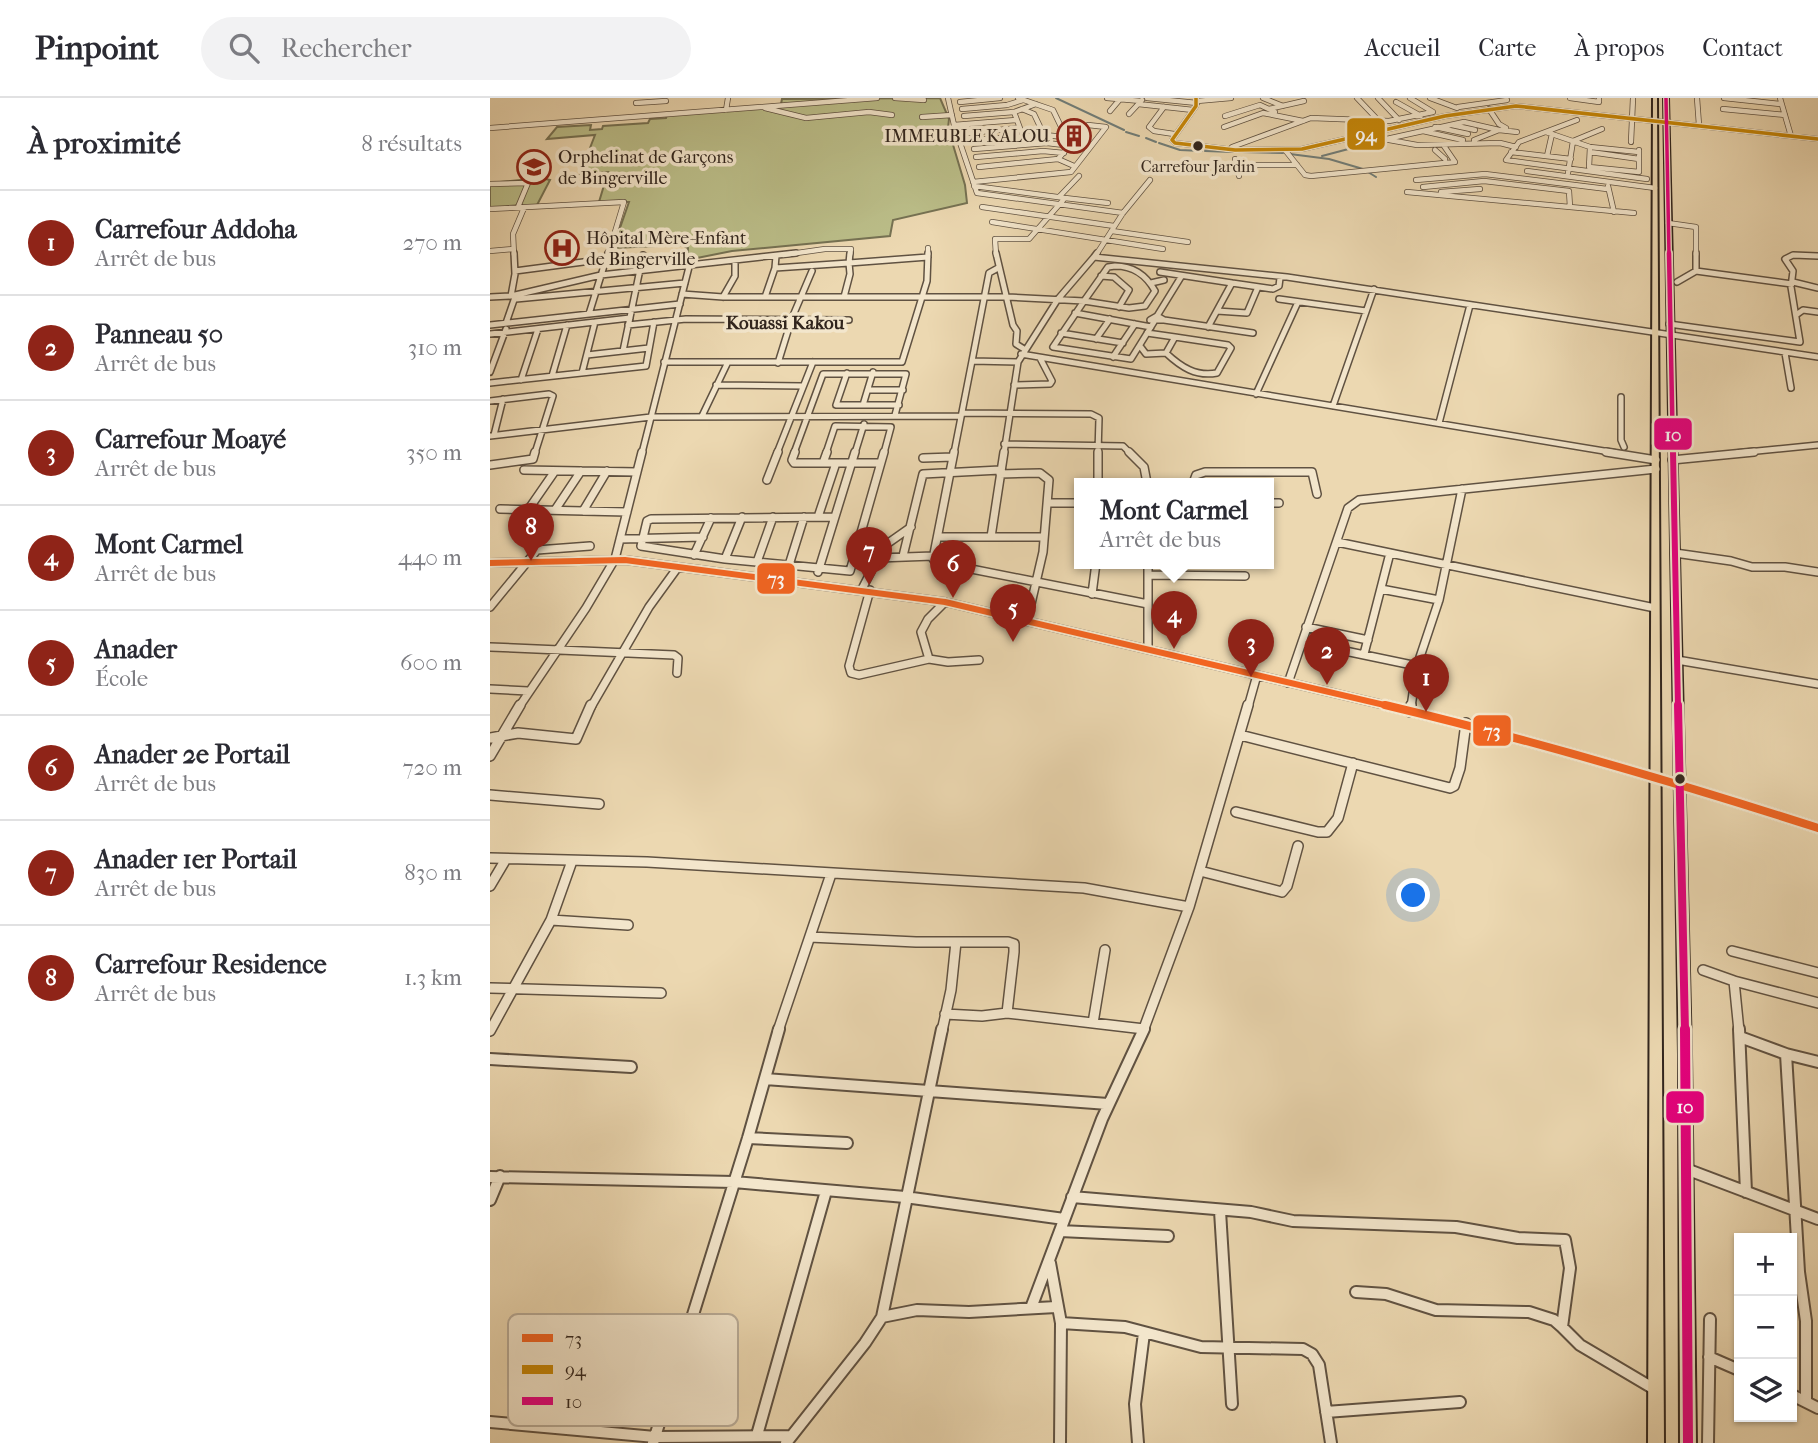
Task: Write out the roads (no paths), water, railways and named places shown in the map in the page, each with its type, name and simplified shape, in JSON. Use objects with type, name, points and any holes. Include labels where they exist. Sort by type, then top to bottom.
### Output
[{"type":"highway","points":[[1655,98],[1661,121],[1668,223],[1686,1169],[1688,1443]]},
{"type":"highway","points":[[1656,1443],[1653,462],[1656,333],[1651,184],[1666,98]]},
{"type":"street","points":[[726,110],[727,98]]},
{"type":"street","points":[[490,128],[877,98]]},
{"type":"street","points":[[895,98],[924,100]]},
{"type":"street","points":[[948,98],[954,125],[979,194],[1123,213]]},
{"type":"street","points":[[966,124],[959,100],[1000,98]]},
{"type":"street","points":[[1107,98],[1196,101],[1231,98]]},
{"type":"street","points":[[1264,98],[1284,106]]},
{"type":"street","points":[[1283,98],[1295,103]]},
{"type":"street","points":[[1269,109],[1304,101],[1301,98]]},
{"type":"street","points":[[1357,98],[1379,121]]},
{"type":"street","points":[[1379,98],[1399,120]]},
{"type":"street","points":[[1341,122],[1399,120],[1422,117],[1433,112],[1410,98],[1384,105]]},
{"type":"street","points":[[1430,98],[1458,108],[1507,100],[1502,98]]},
{"type":"street","points":[[1441,104],[1449,98]]},
{"type":"street","points":[[1445,116],[1473,98]]},
{"type":"street","points":[[1479,104],[1489,98]]},
{"type":"street","points":[[1567,110],[1570,98],[1599,102],[1599,98]]},
{"type":"street","points":[[1631,142],[1630,117],[1633,98]]},
{"type":"street","points":[[1697,98],[1699,125]]},
{"type":"street","points":[[1727,128],[1723,98],[1782,104]]},
{"type":"street","points":[[1780,98],[1791,136]]},
{"type":"street","points":[[962,109],[1007,106],[1020,99],[1054,110],[1065,135]]},
{"type":"street","points":[[1110,111],[1121,99]]},
{"type":"street","points":[[1142,100],[1164,107],[1193,110]]},
{"type":"street","points":[[1129,114],[1142,100]]},
{"type":"street","points":[[636,102],[666,101]]},
{"type":"street","points":[[1196,101],[1193,110],[1174,134],[1172,139],[1175,144],[1226,149],[1285,150],[1445,116],[1535,105],[1818,139]]},
{"type":"street","points":[[1220,101],[1226,116],[1236,122]]},
{"type":"street","points":[[628,118],[636,102]]},
{"type":"street","points":[[636,102],[648,106]]},
{"type":"street","points":[[816,102],[827,109]]},
{"type":"street","points":[[1396,102],[1422,117]]},
{"type":"street","points":[[964,116],[1014,112],[1036,104]]},
{"type":"street","points":[[1226,116],[1260,106],[1275,112]]},
{"type":"street","points":[[763,107],[784,114],[818,117],[862,112],[892,114]]},
{"type":"street","points":[[1164,107],[1149,127],[1154,131],[1174,134]]},
{"type":"street","points":[[1022,109],[1034,114],[1044,135]]},
{"type":"street","points":[[1364,135],[1381,140],[1444,146],[1499,138],[1517,132],[1499,124],[1489,109]]},
{"type":"street","points":[[1723,109],[1785,115]]},
{"type":"street","points":[[1014,112],[1035,166]]},
{"type":"street","points":[[1224,127],[1263,113],[1303,121]]},
{"type":"street","points":[[922,117],[953,115]]},
{"type":"street","points":[[1226,149],[1311,118],[1403,126]]},
{"type":"street","points":[[954,125],[1016,120]]},
{"type":"street","points":[[1577,120],[1519,142],[1506,160],[1569,170],[1639,172],[1639,151],[1590,150]]},
{"type":"street","points":[[1381,140],[1464,121],[1499,130]]},
{"type":"street","points":[[1446,123],[1475,130]]},
{"type":"street","points":[[973,182],[1068,173],[1106,127],[1088,125],[1058,159],[1035,166]]},
{"type":"street","points":[[1462,142],[1481,125]]},
{"type":"street","points":[[1433,127],[1468,134]]},
{"type":"street","points":[[957,131],[969,133],[1019,128]]},
{"type":"street","points":[[1482,139],[1506,128]]},
{"type":"street","points":[[1573,141],[1602,129]]},
{"type":"street","points":[[1420,130],[1462,142]]},
{"type":"street","points":[[1546,132],[1590,150],[1640,159]]},
{"type":"street","points":[[1547,156],[1552,134]]},
{"type":"street","points":[[960,141],[1044,135],[1075,138]]},
{"type":"street","points":[[1395,136],[1412,141],[1500,143],[1516,147]]},
{"type":"street","points":[[971,141],[982,176]]},
{"type":"street","points":[[1565,190],[1573,141]]},
{"type":"street","points":[[974,149],[1026,145],[1089,148]]},
{"type":"street","points":[[1285,150],[1305,175],[1311,176],[1452,163],[1456,160],[1444,146]]},
{"type":"street","points":[[1435,150],[1444,158],[1453,156]]},
{"type":"street","points":[[1590,150],[1588,167],[1651,184]]},
{"type":"street","points":[[976,157],[1029,152],[1064,153]]},
{"type":"street","points":[[1511,152],[1570,159]]},
{"type":"street","points":[[1058,159],[1074,167]]},
{"type":"street","points":[[1235,159],[1239,176]]},
{"type":"street","points":[[973,182],[982,176],[1065,163]]},
{"type":"street","points":[[1237,165],[1297,165]]},
{"type":"street","points":[[1267,165],[1268,174]]},
{"type":"street","points":[[1522,202],[1530,165]]},
{"type":"street","points":[[979,167],[1074,167]]},
{"type":"street","points":[[1362,171],[1377,177]]},
{"type":"street","points":[[1527,171],[1608,182],[1651,184]]},
{"type":"street","points":[[1609,172],[1607,188],[1612,196],[1614,212]]},
{"type":"street","points":[[1478,199],[1485,174]]},
{"type":"street","points":[[1480,189],[1428,193],[1416,180],[1485,174],[1607,188]]},
{"type":"street","points":[[1079,176],[1067,186],[1061,204],[1051,217],[1029,239],[995,239],[999,268],[1017,331],[1017,346],[1023,351],[1040,358],[1609,451],[1653,462]]},
{"type":"street","points":[[991,537],[1018,362],[1058,299],[1094,257],[1123,213],[1150,180]]},
{"type":"street","points":[[1423,187],[1484,181],[1565,190],[1570,191],[1570,207]]},
{"type":"street","points":[[973,182],[1108,204]]},
{"type":"street","points":[[1497,201],[1501,182]]},
{"type":"street","points":[[490,184],[528,183],[513,234],[513,298],[505,332],[490,372]]},
{"type":"street","points":[[1407,192],[1634,213]]},
{"type":"street","points":[[490,209],[625,202],[589,314]]},
{"type":"street","points":[[982,207],[1188,242]]},
{"type":"street","points":[[992,222],[1163,249]]},
{"type":"street","points":[[1668,223],[1696,227],[1696,271]]},
{"type":"street","points":[[513,298],[601,275],[848,247],[851,249],[844,298]]},
{"type":"street","points":[[664,362],[903,361],[927,281],[928,248]]},
{"type":"street","points":[[490,251],[513,249]]},
{"type":"street","points":[[1094,257],[1374,289],[1656,333],[1669,329],[1798,342],[1793,271],[1786,258],[1797,254],[1818,256]]},
{"type":"street","points":[[622,351],[643,255]]},
{"type":"street","points":[[765,297],[775,268],[776,256]]},
{"type":"street","points":[[775,268],[928,257]]},
{"type":"street","points":[[515,271],[607,259]]},
{"type":"street","points":[[723,297],[735,276],[735,261]]},
{"type":"street","points":[[682,294],[723,297],[1007,297],[1058,299],[1083,302],[1119,307],[1145,306],[1155,291],[1151,283],[1134,268],[1110,266],[1101,276],[1083,302],[1061,333],[1053,345],[1055,349],[1132,359],[1181,276]]},
{"type":"street","points":[[490,757],[528,691],[586,608],[615,559],[689,267]]},
{"type":"street","points":[[999,268],[989,273],[933,556],[936,562],[1035,584],[1148,604]]},
{"type":"street","points":[[778,363],[792,318],[808,288],[812,271]]},
{"type":"street","points":[[1677,282],[1696,271],[1818,288]]},
{"type":"street","points":[[1174,288],[1164,280],[1160,272],[1276,288],[1280,278]]},
{"type":"street","points":[[1101,276],[1114,277],[1129,290],[1119,307]]},
{"type":"street","points":[[1151,283],[1164,280]]},
{"type":"street","points":[[1209,327],[1232,283]]},
{"type":"street","points":[[490,297],[513,298],[685,284]]},
{"type":"street","points":[[1217,311],[1247,313],[1258,287]]},
{"type":"street","points":[[1333,406],[1374,289]]},
{"type":"street","points":[[1279,299],[1366,311]]},
{"type":"street","points":[[1256,394],[1298,302]]},
{"type":"street","points":[[490,325],[680,304]]},
{"type":"street","points":[[1439,423],[1470,305]]},
{"type":"street","points":[[1796,315],[1803,310],[1818,312]]},
{"type":"street","points":[[1075,313],[1135,324],[1164,320],[1253,333]]},
{"type":"street","points":[[490,334],[596,322],[792,318],[849,320]]},
{"type":"street","points":[[1096,339],[1110,319]]},
{"type":"street","points":[[582,373],[596,322]]},
{"type":"street","points":[[490,383],[646,366],[654,322]]},
{"type":"street","points":[[1113,357],[1135,324]]},
{"type":"street","points":[[552,376],[567,325]]},
{"type":"street","points":[[521,380],[538,329]]},
{"type":"street","points":[[1669,329],[1785,353],[1818,357]]},
{"type":"street","points":[[1061,333],[1123,343]]},
{"type":"street","points":[[1140,346],[1146,354],[1166,353],[1183,369],[1210,375],[1217,373],[1231,348],[1228,345],[1147,333]]},
{"type":"street","points":[[1166,353],[1175,337]]},
{"type":"street","points":[[587,355],[649,348]]},
{"type":"street","points":[[1785,353],[1791,388]]},
{"type":"street","points":[[1014,385],[1050,384],[1052,381],[1040,358]]},
{"type":"street","points":[[766,480],[813,362]]},
{"type":"street","points":[[972,362],[1018,362]]},
{"type":"street","points":[[702,416],[727,363]]},
{"type":"street","points":[[863,405],[873,372]]},
{"type":"street","points":[[847,373],[836,405],[900,405]]},
{"type":"street","points":[[880,463],[794,463],[792,460],[824,374],[906,374],[900,405],[895,415]]},
{"type":"street","points":[[716,385],[802,386]]},
{"type":"street","points":[[868,390],[903,390]]},
{"type":"street","points":[[490,401],[552,394],[545,429],[533,459],[490,465]]},
{"type":"street","points":[[1620,397],[1621,440],[1624,447],[1653,462]]},
{"type":"street","points":[[503,399],[492,436],[651,417],[1091,414],[1099,418],[1098,478]]},
{"type":"street","points":[[814,583],[867,414]]},
{"type":"street","points":[[822,463],[835,426],[891,427],[852,569],[819,569],[642,548],[649,520],[834,517]]},
{"type":"street","points":[[1004,444],[1116,445],[1129,449],[1144,467],[1146,478]]},
{"type":"street","points":[[1672,460],[1818,445]]},
{"type":"street","points":[[1609,451],[1624,447]]},
{"type":"street","points":[[923,458],[953,457]]},
{"type":"street","points":[[1288,683],[1348,508],[1359,500],[1462,489],[1653,462]]},
{"type":"street","points":[[818,517],[836,463]]},
{"type":"street","points":[[524,470],[637,472]]},
{"type":"street","points":[[528,510],[555,471]]},
{"type":"street","points":[[555,510],[581,471]]},
{"type":"street","points":[[583,511],[607,471]]},
{"type":"street","points":[[1195,478],[1205,472],[1312,472],[1317,494]]},
{"type":"street","points":[[903,556],[923,474],[1045,474],[1049,480],[1048,503],[1034,603],[1027,621]]},
{"type":"street","points":[[1410,712],[1418,666],[1439,600],[1462,489]]},
{"type":"street","points":[[1048,503],[1074,503]]},
{"type":"street","points":[[1274,503],[1279,503]]},
{"type":"street","points":[[500,509],[627,512]]},
{"type":"street","points":[[725,559],[743,517]]},
{"type":"street","points":[[757,562],[773,517]]},
{"type":"street","points":[[789,565],[804,517]]},
{"type":"street","points":[[694,555],[711,518]]},
{"type":"street","points":[[911,527],[890,540],[878,558],[866,590],[849,666],[851,673],[859,675],[929,659],[948,662],[979,660]]},
{"type":"street","points":[[620,539],[703,537]]},
{"type":"street","points":[[938,537],[1043,537]]},
{"type":"street","points":[[1337,542],[1655,608]]},
{"type":"street","points":[[491,603],[537,550],[590,546]]},
{"type":"street","points":[[1364,654],[1390,553]]},
{"type":"street","points":[[1675,553],[1731,561],[1752,567],[1785,567],[1818,572]]},
{"type":"street","points":[[878,558],[933,556]]},
{"type":"street","points":[[490,563],[615,559],[945,602],[1466,723],[1654,775],[1818,828]]},
{"type":"street","points":[[490,738],[518,733],[576,739],[592,704],[649,607],[678,567]]},
{"type":"street","points":[[1092,594],[1095,569]]},
{"type":"street","points":[[1148,569],[1148,649]]},
{"type":"street","points":[[1199,569],[1199,575]]},
{"type":"street","points":[[1148,575],[1245,576]]},
{"type":"street","points":[[1381,589],[1439,600]]},
{"type":"street","points":[[929,659],[921,632],[928,619],[945,602]]},
{"type":"street","points":[[1306,627],[1368,640]]},
{"type":"street","points":[[1302,642],[1418,666]]},
{"type":"street","points":[[490,647],[674,655],[678,658],[677,673]]},
{"type":"street","points":[[1677,660],[1818,684]]},
{"type":"street","points":[[1031,1308],[1108,1104],[1144,1029],[1189,907],[1257,675]]},
{"type":"street","points":[[490,689],[528,691]]},
{"type":"street","points":[[1240,735],[1438,787],[1454,786],[1460,768],[1466,723]]},
{"type":"street","points":[[1236,812],[1318,832],[1328,831],[1333,828],[1340,809],[1353,763]]},
{"type":"street","points":[[490,795],[599,804]]},
{"type":"street","points":[[1200,871],[1282,892],[1287,886],[1298,846]]},
{"type":"street","points":[[490,858],[647,862],[1097,889],[1189,907]]},
{"type":"street","points":[[490,886],[506,859]]},
{"type":"street","points":[[490,1031],[551,920],[572,862]]},
{"type":"street","points":[[693,1314],[748,1138],[787,1000],[831,874]]},
{"type":"street","points":[[551,920],[628,925]]},
{"type":"street","points":[[810,937],[1014,944],[1007,1013]]},
{"type":"street","points":[[491,1425],[654,1440],[757,1435],[788,1439],[865,1343],[882,1317],[905,1197],[951,990],[956,942]]},
{"type":"street","points":[[1093,1023],[1105,950]]},
{"type":"street","points":[[1732,951],[1818,974]]},
{"type":"street","points":[[1703,970],[1818,1003]]},
{"type":"street","points":[[1734,981],[1740,1037],[1746,1192]]},
{"type":"street","points":[[490,988],[661,993]]},
{"type":"street","points":[[945,1014],[982,1016],[1007,1013],[1144,1029]]},
{"type":"street","points":[[1740,1037],[1786,1055],[1818,1062]]},
{"type":"street","points":[[1786,1055],[1799,1272],[1807,1321],[1806,1401]]},
{"type":"street","points":[[490,1059],[631,1067]]},
{"type":"street","points":[[765,1079],[1108,1104]]},
{"type":"street","points":[[748,1138],[847,1143]]},
{"type":"street","points":[[1686,1169],[1818,1219]]},
{"type":"street","points":[[490,1199],[495,1176],[734,1182],[905,1197],[1064,1219]]},
{"type":"street","points":[[757,1435],[826,1191]]},
{"type":"street","points":[[1072,1197],[1251,1212],[1293,1221],[1456,1227],[1518,1238],[1565,1240],[1571,1247],[1566,1318],[1562,1326]]},
{"type":"street","points":[[1220,1211],[1233,1404]]},
{"type":"street","points":[[1060,1231],[1168,1236]]},
{"type":"street","points":[[1050,1260],[1056,1307],[1061,1323],[1060,1443]]},
{"type":"street","points":[[1356,1292],[1386,1294],[1436,1310],[1529,1312],[1554,1321],[1580,1345],[1657,1391]]},
{"type":"street","points":[[882,1317],[917,1310],[969,1312],[1056,1307]]},
{"type":"street","points":[[1708,1443],[1710,1319]]},
{"type":"street","points":[[1061,1323],[1125,1327],[1201,1347],[1303,1349],[1312,1354],[1319,1365],[1331,1443]]},
{"type":"street","points":[[1138,1443],[1135,1404],[1144,1333]]},
{"type":"street","points":[[1709,1357],[1734,1368]]},
{"type":"street","points":[[1797,1397],[1818,1408]]},
{"type":"street","points":[[1325,1412],[1460,1402]]},
{"type":"waterway","points":[[1056,98],[1124,130]]},
{"type":"waterway","points":[[1126,132],[1139,136]]},
{"type":"waterway","points":[[1146,138],[1156,142]]},
{"type":"waterway","points":[[1322,156],[1375,142]]},
{"type":"waterway","points":[[1159,143],[1180,150],[1202,151]]},
{"type":"waterway","points":[[1205,151],[1233,152]]},
{"type":"waterway","points":[[1242,152],[1283,153]]},
{"type":"waterway","points":[[1290,154],[1329,159],[1363,169]]},
{"type":"waterway","points":[[1368,172],[1376,177]]},
{"type":"place","name":"IMMEUBLE KALOU","points":[[1074,136]]},
{"type":"place","name":"Carrefour Jardin","points":[[1198,146]]},
{"type":"place","name":"Orphelinat de Garçons de Bingerville","points":[[534,167]]},
{"type":"place","name":"Hôpital Mère-Enfant de Bingerville","points":[[562,248]]},
{"type":"place","name":"Carrefour Residence","points":[[531,561]]},
{"type":"place","name":"Anader 1er Portail","points":[[869,585]]},
{"type":"place","name":"Anader 2e Portail","points":[[953,598]]},
{"type":"place","name":"Anader","points":[[1013,642]]},
{"type":"place","name":"Mont Carmel","points":[[1174,649]]},
{"type":"place","name":"Carrefour Moayé","points":[[1251,677]]},
{"type":"place","name":"Panneau 50","points":[[1327,685]]},
{"type":"place","name":"Carrefour Addoha","points":[[1426,712]]},
{"type":"district","name":"Kouassi Kakou","points":[[785,323]]}]
